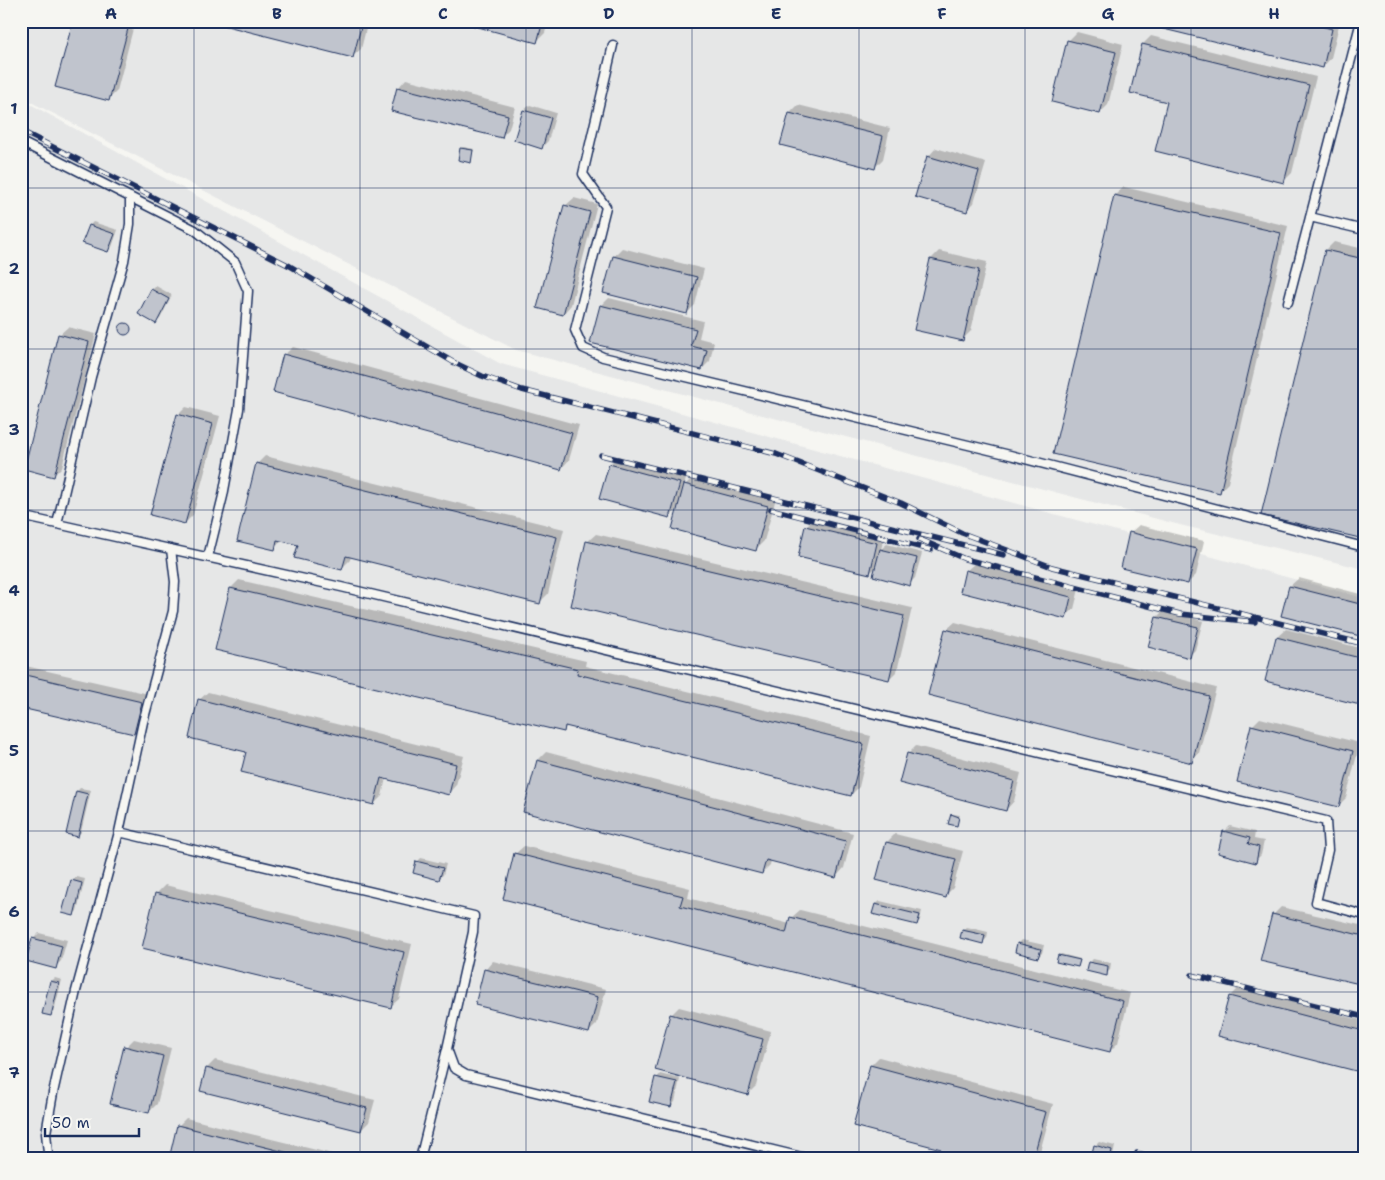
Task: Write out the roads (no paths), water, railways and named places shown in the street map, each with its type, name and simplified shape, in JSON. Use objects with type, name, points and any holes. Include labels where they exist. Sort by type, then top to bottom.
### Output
[{"type":"lane","points":[[1288,302],[1361,21]]},
{"type":"lane","points":[[613,45],[583,174],[606,207],[575,330],[583,348],[603,356],[1010,456],[1364,546]]},
{"type":"lane","points":[[21,142],[195,230],[235,262],[248,291],[239,409],[223,496],[208,557]]},
{"type":"lane","points":[[57,524],[91,377],[124,261],[130,224],[130,196]]},
{"type":"lane","points":[[1310,217],[1364,230]]},
{"type":"lane","points":[[21,516],[341,586],[1326,821],[1328,850],[1316,902],[1364,915]]},
{"type":"lane","points":[[51,1159],[48,1153],[46,1133],[53,1093],[76,991],[119,832],[143,722],[173,611],[175,582],[171,549]]},
{"type":"lane","points":[[119,832],[474,916],[473,932],[448,1049],[420,1159]]},
{"type":"lane","points":[[448,1049],[454,1068],[466,1075],[810,1159]]},
{"type":"railway","points":[[21,131],[290,266],[453,362],[482,376],[522,390],[776,454],[901,503],[962,533],[1052,567],[1364,644]]},
{"type":"railway","points":[[601,455],[1004,555]]},
{"type":"railway","points":[[771,509],[931,550]]},
{"type":"railway","points":[[919,539],[965,559],[1180,614],[1255,622]]},
{"type":"railway","points":[[1192,975],[1364,1017]]},
{"type":"railway","points":[[1137,1153],[1160,1159]]}]
